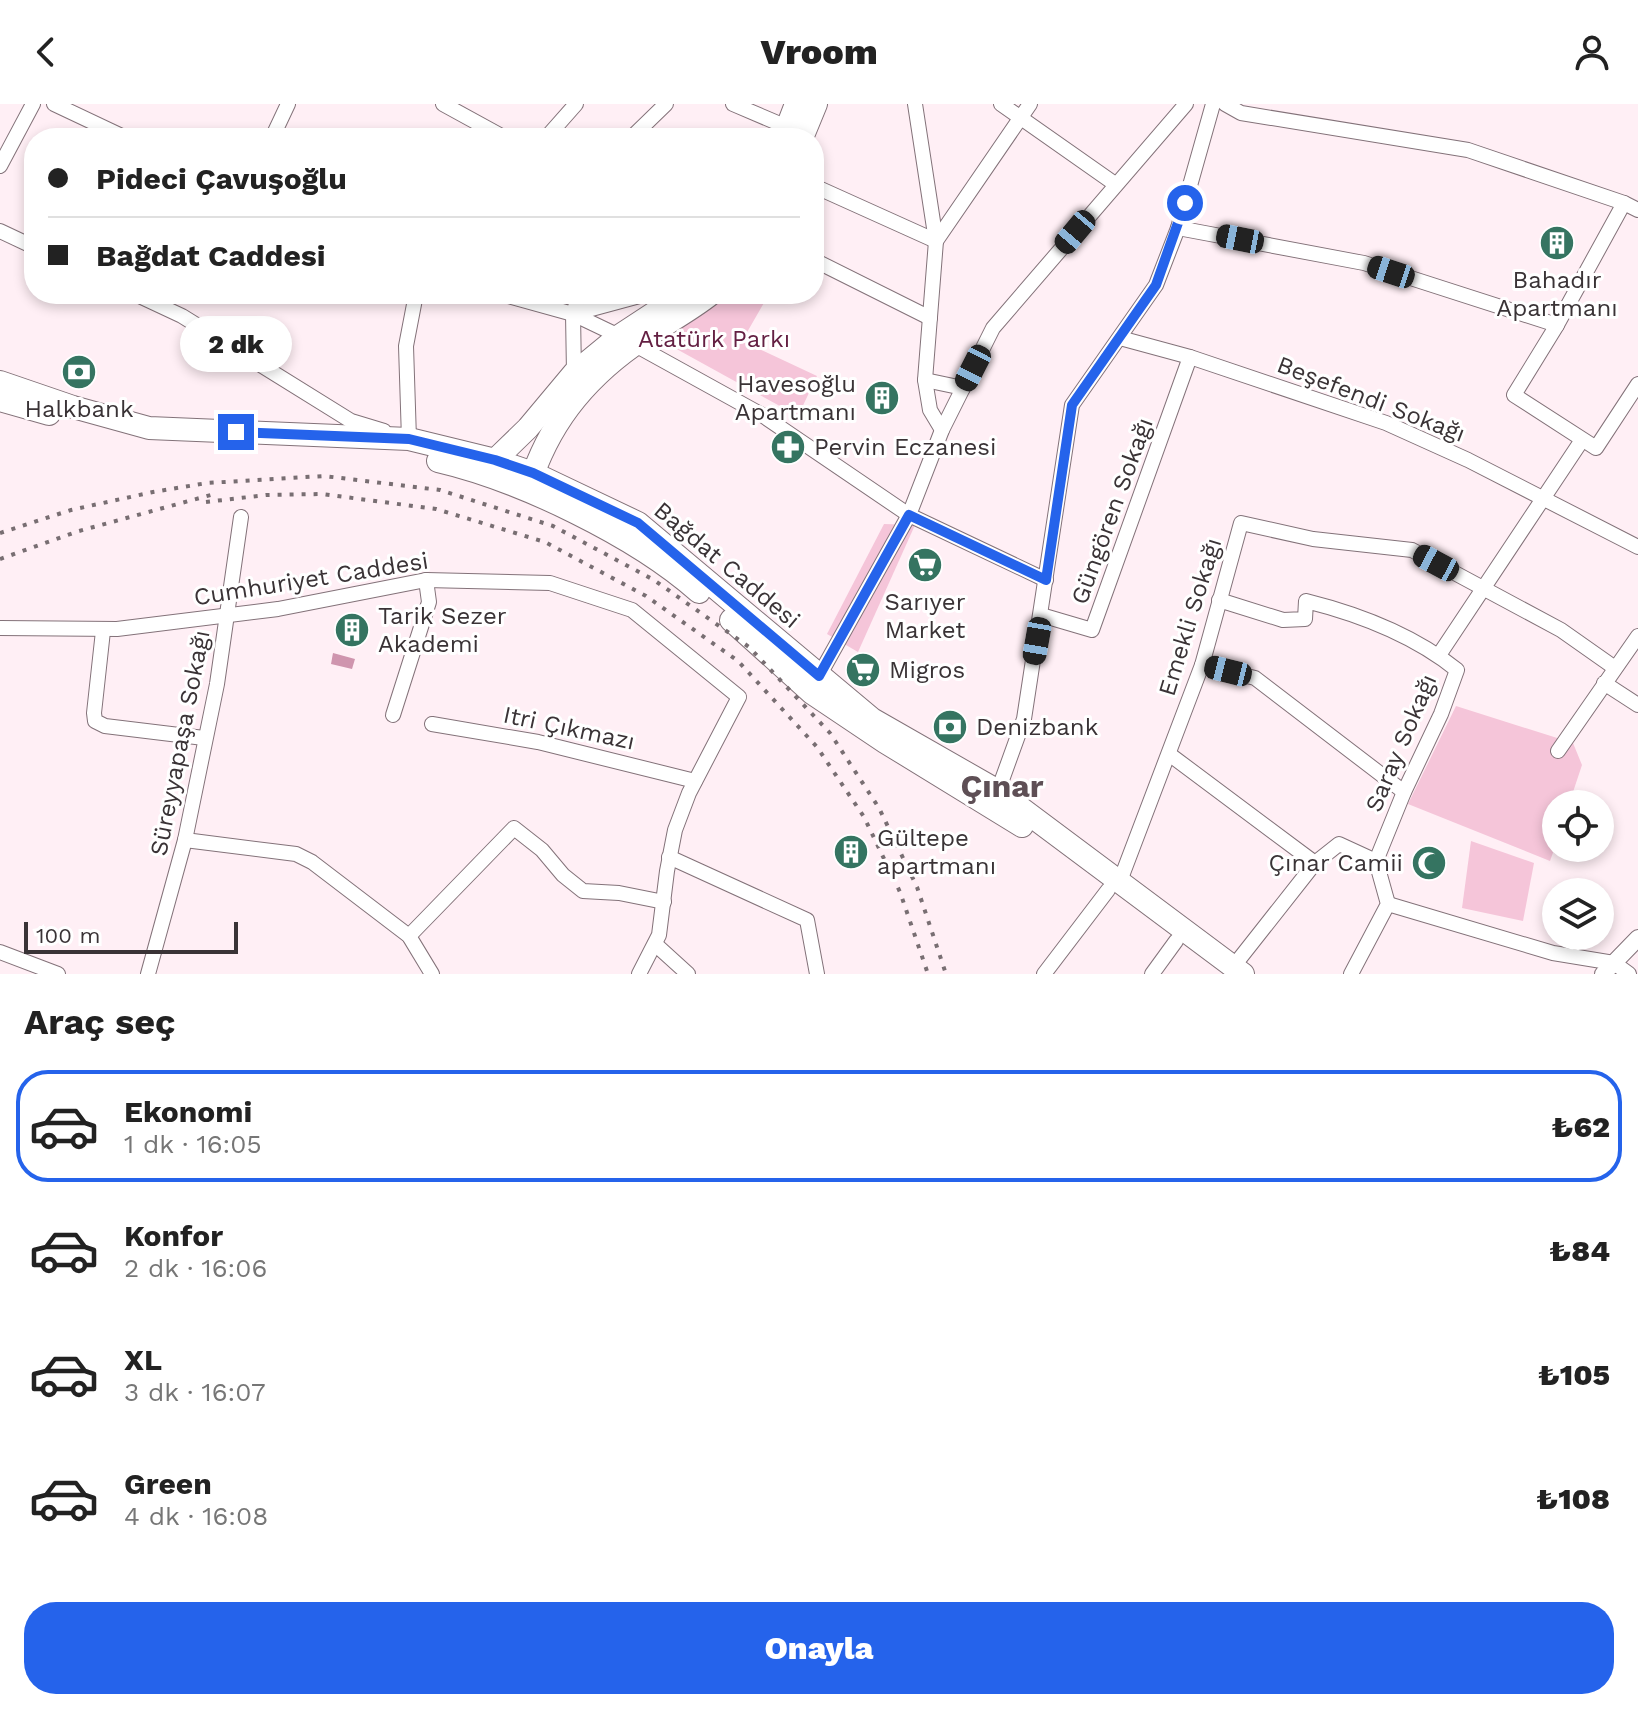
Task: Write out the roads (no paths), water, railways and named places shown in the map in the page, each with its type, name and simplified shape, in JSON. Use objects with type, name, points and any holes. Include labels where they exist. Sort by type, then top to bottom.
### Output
[{"type":"main road","points":[[792,128],[796,104]]},
{"type":"main road","points":[[796,128],[816,104]]},
{"type":"main road","points":[[523,479],[562,413],[626,341],[671,304]]},
{"type":"main road","points":[[495,460],[528,428],[574,373],[693,304]]},
{"type":"main road","name":"Bağdat Caddesi","points":[[0,382],[149,428],[409,439],[495,460],[636,547],[695,588],[812,693],[885,742],[1013,819],[1114,886],[1233,972]]},
{"type":"main road","name":"Bağdat Caddesi","points":[[0,400],[138,440],[401,453],[523,479],[638,523],[872,719],[998,791],[1176,941],[1233,972]]},
{"type":"main road","points":[[523,479],[528,428]]},
{"type":"street","points":[[0,166],[33,104]]},
{"type":"street","points":[[54,104],[105,128]]},
{"type":"street","points":[[277,128],[288,104]]},
{"type":"street","points":[[444,104],[479,128]]},
{"type":"street","points":[[555,128],[576,104]]},
{"type":"street","points":[[641,128],[666,104]]},
{"type":"street","points":[[733,104],[779,128]]},
{"type":"street","points":[[915,104],[936,241],[925,380],[930,410],[942,430]]},
{"type":"street","points":[[1001,104],[1115,184]]},
{"type":"street","points":[[936,241],[1030,104]]},
{"type":"street","points":[[819,676],[909,515],[942,430],[993,328],[1186,104]]},
{"type":"street","points":[[998,791],[1024,719],[1072,405],[1156,285],[1178,228],[1213,104]]},
{"type":"street","points":[[1225,104],[1241,113],[1468,150],[1638,210]]},
{"type":"street","points":[[824,191],[936,241]]},
{"type":"street","points":[[1624,203],[1557,325],[1514,395],[1596,448],[1635,394]]},
{"type":"street","points":[[1178,228],[1364,263],[1557,325]]},
{"type":"street","points":[[0,231],[24,242]]},
{"type":"street","points":[[824,265],[930,318]]},
{"type":"street","points":[[156,304],[182,316],[351,421],[409,439],[406,346],[414,304]]},
{"type":"street","points":[[537,304],[573,314],[626,341],[762,415],[909,515],[1046,580]]},
{"type":"street","points":[[574,373],[573,314],[576,304]]},
{"type":"street","points":[[573,314],[610,304]]},
{"type":"street","name":"Beşefendi Sokağı","points":[[1120,338],[1190,357],[1386,423],[1468,460],[1638,547]]},
{"type":"street","name":"Güngören Sokağı","points":[[1041,615],[1092,630],[1190,357]]},
{"type":"street","points":[[925,380],[963,388]]},
{"type":"street","name":"Saray Sokağı","points":[[1376,861],[1441,714],[1457,670],[1439,655],[1582,440]]},
{"type":"street","name":"Süreyyapaşa Sokağı","points":[[148,974],[185,840],[217,684],[241,517]]},
{"type":"street","name":"Emekli Sokağı","points":[[1044,974],[1114,886],[1202,665],[1241,523],[1313,539],[1412,550],[1561,630],[1615,668]]},
{"type":"street","points":[[393,715],[429,602],[426,580]]},
{"type":"street","name":"Cumhuriyet Caddesi","points":[[0,628],[103,631],[228,616],[426,580],[550,583],[632,610],[739,697],[695,781]]},
{"type":"street","points":[[1219,600],[1283,620],[1305,619],[1306,601],[1335,608],[1439,655]]},
{"type":"street","points":[[103,631],[95,721],[105,726],[204,738]]},
{"type":"street","points":[[1558,751],[1638,636]]},
{"type":"street","points":[[1202,665],[1255,678],[1404,792]]},
{"type":"street","points":[[1604,683],[1638,705]]},
{"type":"street","name":"Itri Çıkmazı","points":[[432,724],[538,742],[695,781]]},
{"type":"street","points":[[1169,754],[1315,863]]},
{"type":"street","points":[[639,974],[655,944],[675,830],[695,781]]},
{"type":"street","points":[[409,936],[514,828],[542,850],[563,875],[583,891],[619,893],[664,902]]},
{"type":"street","points":[[185,840],[296,854],[312,862],[409,936],[432,974]]},
{"type":"street","points":[[1233,972],[1315,863],[1339,844],[1376,861],[1388,904],[1351,974]]},
{"type":"street","points":[[669,857],[807,920],[817,974]]},
{"type":"street","points":[[1388,904],[1629,974]]},
{"type":"street","points":[[1609,968],[1638,938]]},
{"type":"street","points":[[1152,974],[1176,941]]},
{"type":"street","points":[[655,944],[688,974]]},
{"type":"street","points":[[0,952],[58,974]]},
{"type":"railway","points":[[0,533],[71,510],[153,492],[207,483],[324,476],[440,490],[553,526],[654,580],[749,647],[830,733],[879,808],[917,887],[946,974]]},
{"type":"railway","points":[[0,559],[79,531],[218,493]]},
{"type":"railway","points":[[206,502],[266,495],[322,494],[436,509],[545,542],[646,596],[738,661],[817,747],[864,817],[900,892],[928,974]]},
{"type":"place","name":"Bahadır Apartmanı","points":[[1557,243]]},
{"type":"place","name":"Halkbank","points":[[79,372]]},
{"type":"place","name":"Havesoğlu Apartmanı","points":[[882,398]]},
{"type":"place","name":"Pervin Eczanesi","points":[[788,447]]},
{"type":"place","name":"Sarıyer Market","points":[[925,565]]},
{"type":"place","name":"Tarik Sezer Akademi","points":[[352,630]]},
{"type":"place","name":"Migros","points":[[863,670]]},
{"type":"place","name":"Denizbank","points":[[950,727]]},
{"type":"place","name":"Gültepe apartmanı","points":[[851,852]]},
{"type":"place","name":"Çınar Camii","points":[[1429,863]]},
{"type":"district","name":"Çınar","points":[[1002,786]]},
{"type":"park label","name":"Atatürk Parkı","points":[[714,339]]}]
